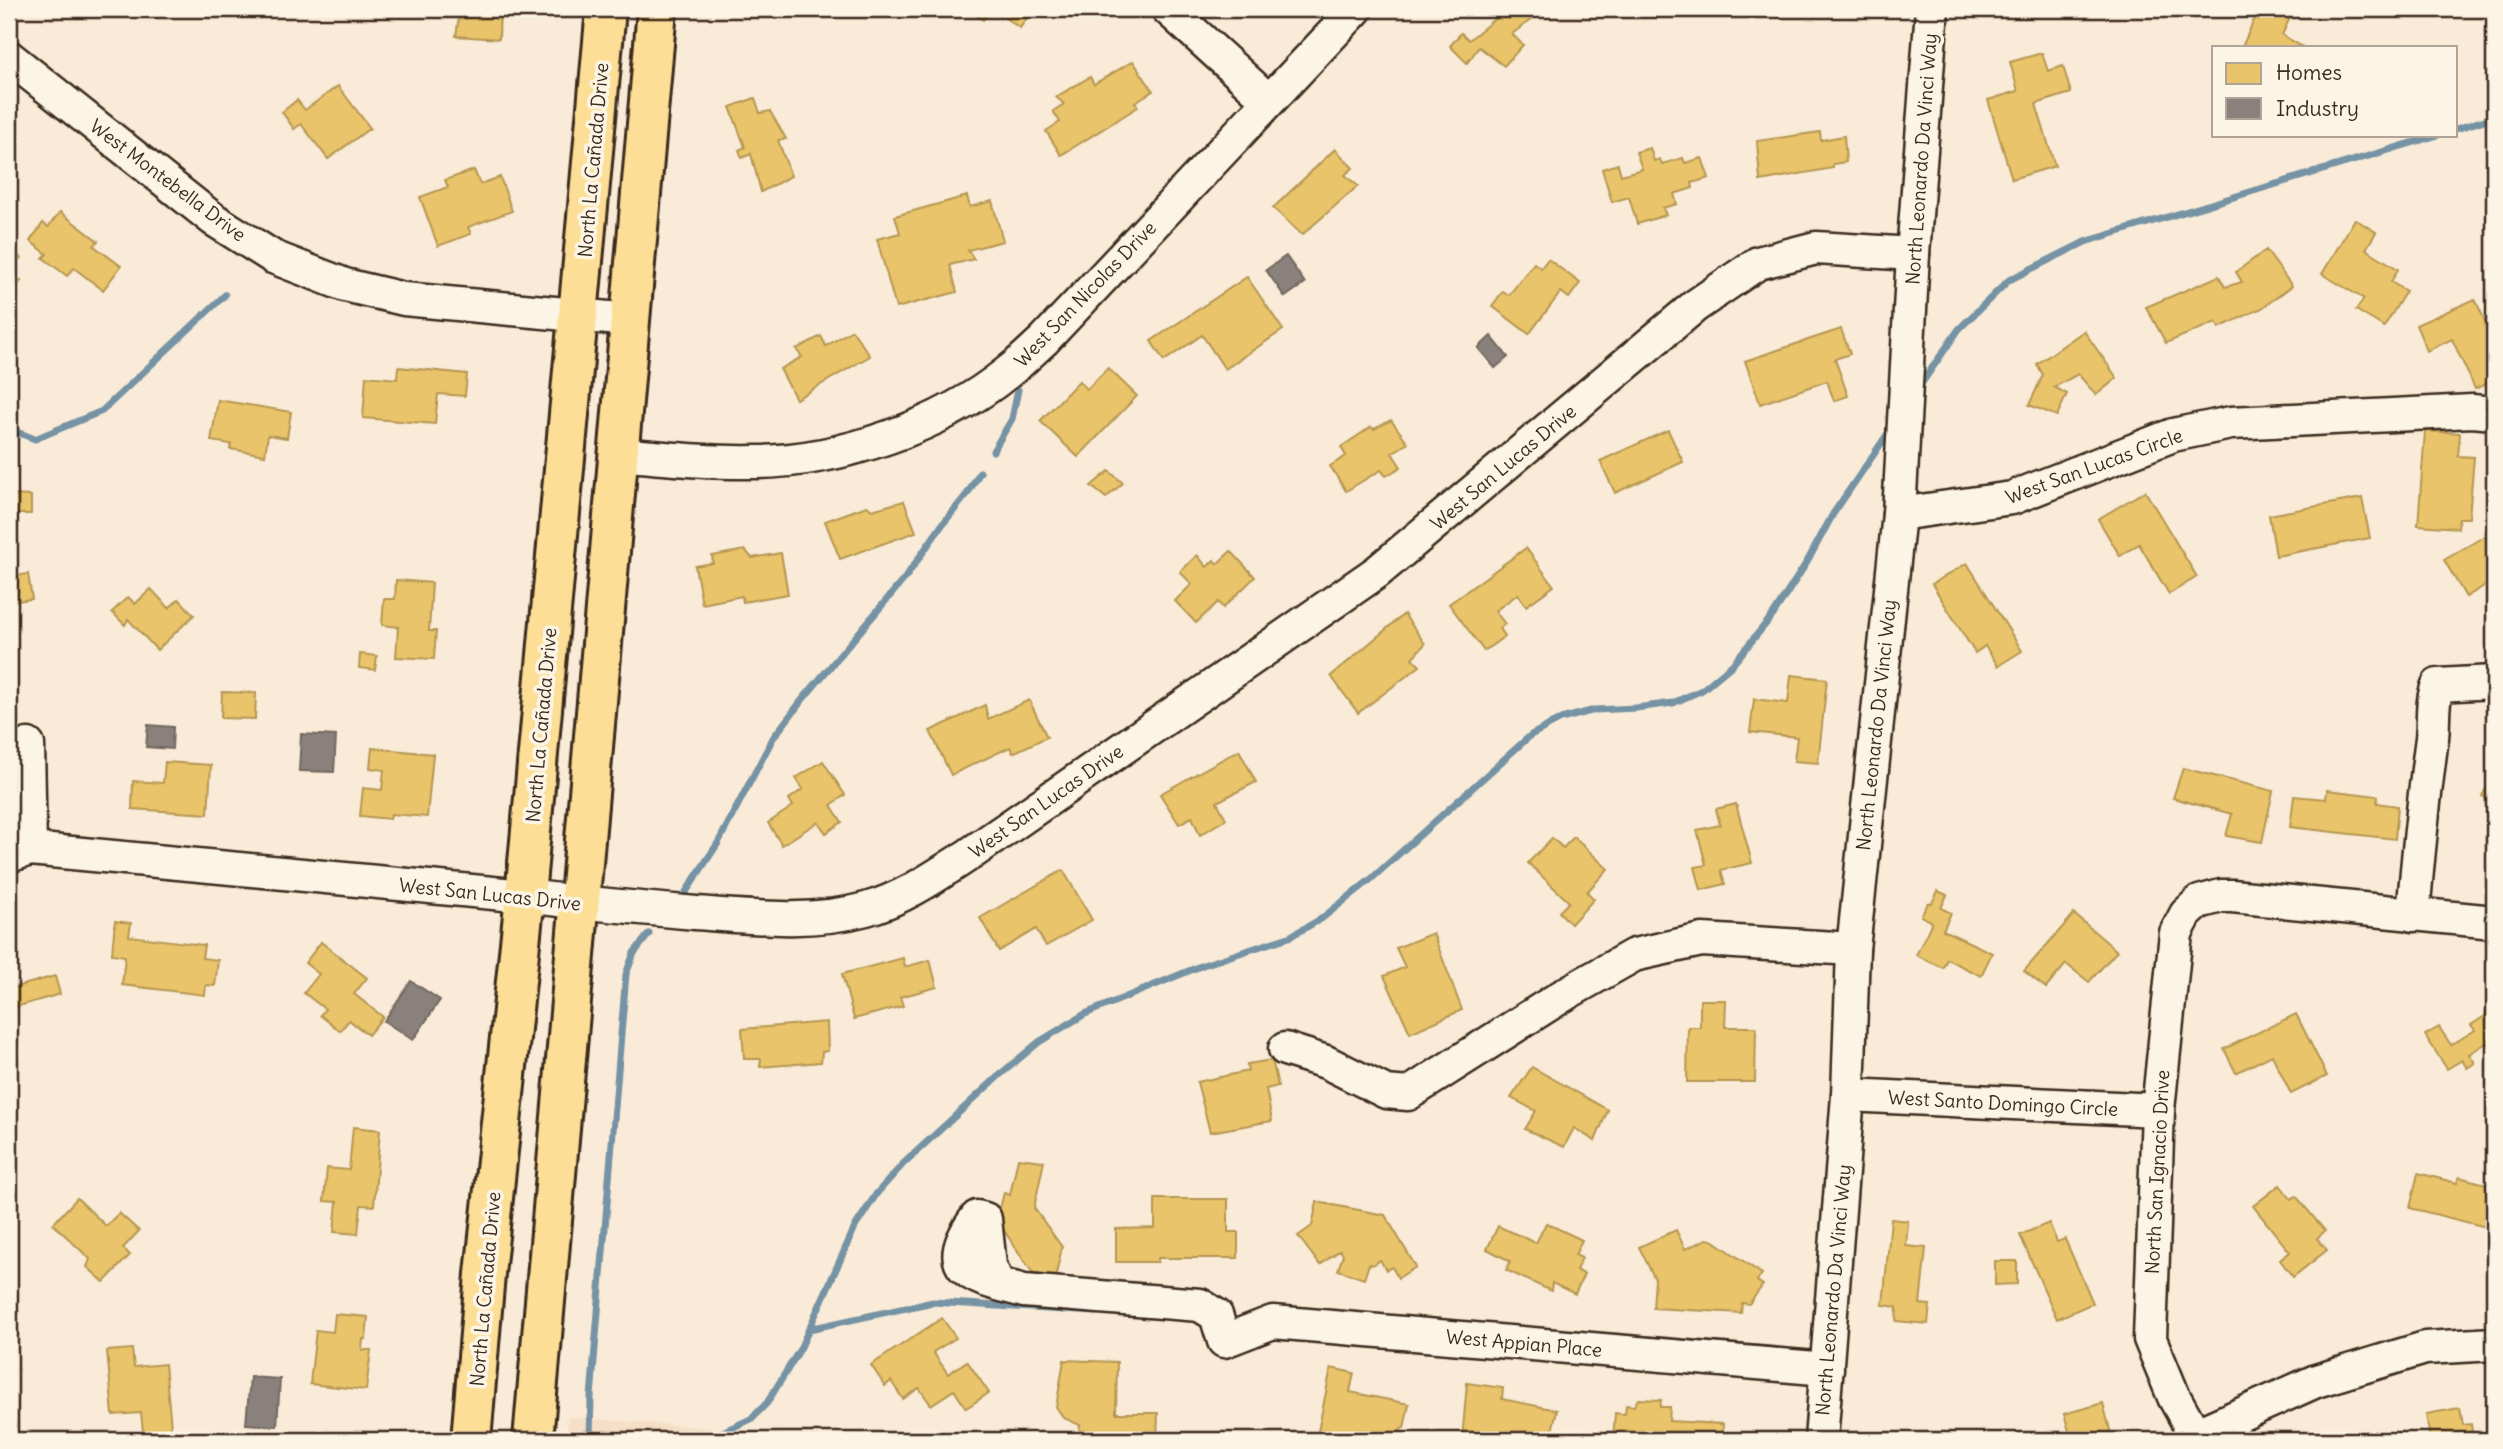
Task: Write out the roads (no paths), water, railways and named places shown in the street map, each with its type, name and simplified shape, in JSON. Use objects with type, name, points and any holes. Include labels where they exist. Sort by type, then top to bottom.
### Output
[{"type":"main road","name":"North La Cañada Drive","points":[[471,1439],[485,1274],[525,896],[606,9]]},
{"type":"main road","points":[[534,1432],[657,9]]},
{"type":"street","points":[[1168,9],[1268,100]]},
{"type":"street","name":"West San Nicolas Drive","points":[[618,454],[712,462],[759,462],[818,456],[922,424],[965,401],[1007,373],[1044,340],[1356,9]]},
{"type":"street","name":"North Leonardo Da Vinci Way","points":[[1821,1440],[1848,1095],[1853,949],[1899,514],[1913,254],[1932,9]]},
{"type":"street","name":"West Montebella Drive","points":[[9,57],[213,219],[273,257],[345,285],[404,299],[630,320]]},
{"type":"street","name":"West San Lucas Drive","points":[[28,745],[20,852],[772,919],[824,917],[867,909],[915,890],[970,854],[1377,572],[1695,306],[1758,263],[1816,248],[1913,254]]},
{"type":"street","name":"West San Lucas Circle","points":[[1899,514],[2012,498],[2172,436],[2231,423],[2472,411],[2494,413]]},
{"type":"street","points":[[2494,682],[2438,685],[2434,696],[2433,732],[2413,915],[2494,922]]},
{"type":"street","name":"North San Ignacio Drive","points":[[2198,1437],[2174,1397],[2150,1339],[2158,1110],[2176,933],[2193,894],[2212,898],[2232,896],[2413,915]]},
{"type":"street","points":[[1285,1049],[1326,1062],[1386,1092],[1408,1094],[1567,993],[1634,955],[1702,940],[1853,949]]},
{"type":"street","name":"West Santo Domingo Circle","points":[[1848,1095],[2158,1110]]},
{"type":"street","name":"West Appian Place","points":[[998,1284],[1024,1291],[1200,1305],[1216,1315],[1224,1341],[1273,1322],[1827,1369]]},
{"type":"street","points":[[2198,1437],[2316,1381],[2425,1348],[2494,1344]]},
{"type":"waterway","points":[[2458,128],[2494,117]]},
{"type":"waterway","points":[[1917,390],[1959,329],[2009,280],[2085,242],[2435,136]]},
{"type":"waterway","points":[[9,429],[35,439],[102,411],[225,295]]},
{"type":"waterway","points":[[993,451],[1012,419],[1018,390]]},
{"type":"waterway","points":[[705,1440],[751,1419],[767,1403],[800,1349],[855,1227],[877,1193],[904,1163],[1002,1073],[1039,1042],[1085,1014],[1203,965],[1289,937],[1321,919],[1370,880],[1531,735],[1561,719],[1595,710],[1673,703],[1702,690],[1732,665],[1773,615],[1807,562],[1833,514],[1893,426]]},
{"type":"waterway","points":[[686,892],[718,843],[773,738],[905,578],[968,493],[980,472]]},
{"type":"waterway","points":[[590,1440],[591,1397],[626,974],[634,953],[649,934]]},
{"type":"waterway","points":[[809,1329],[933,1302],[1096,1312]]}]
